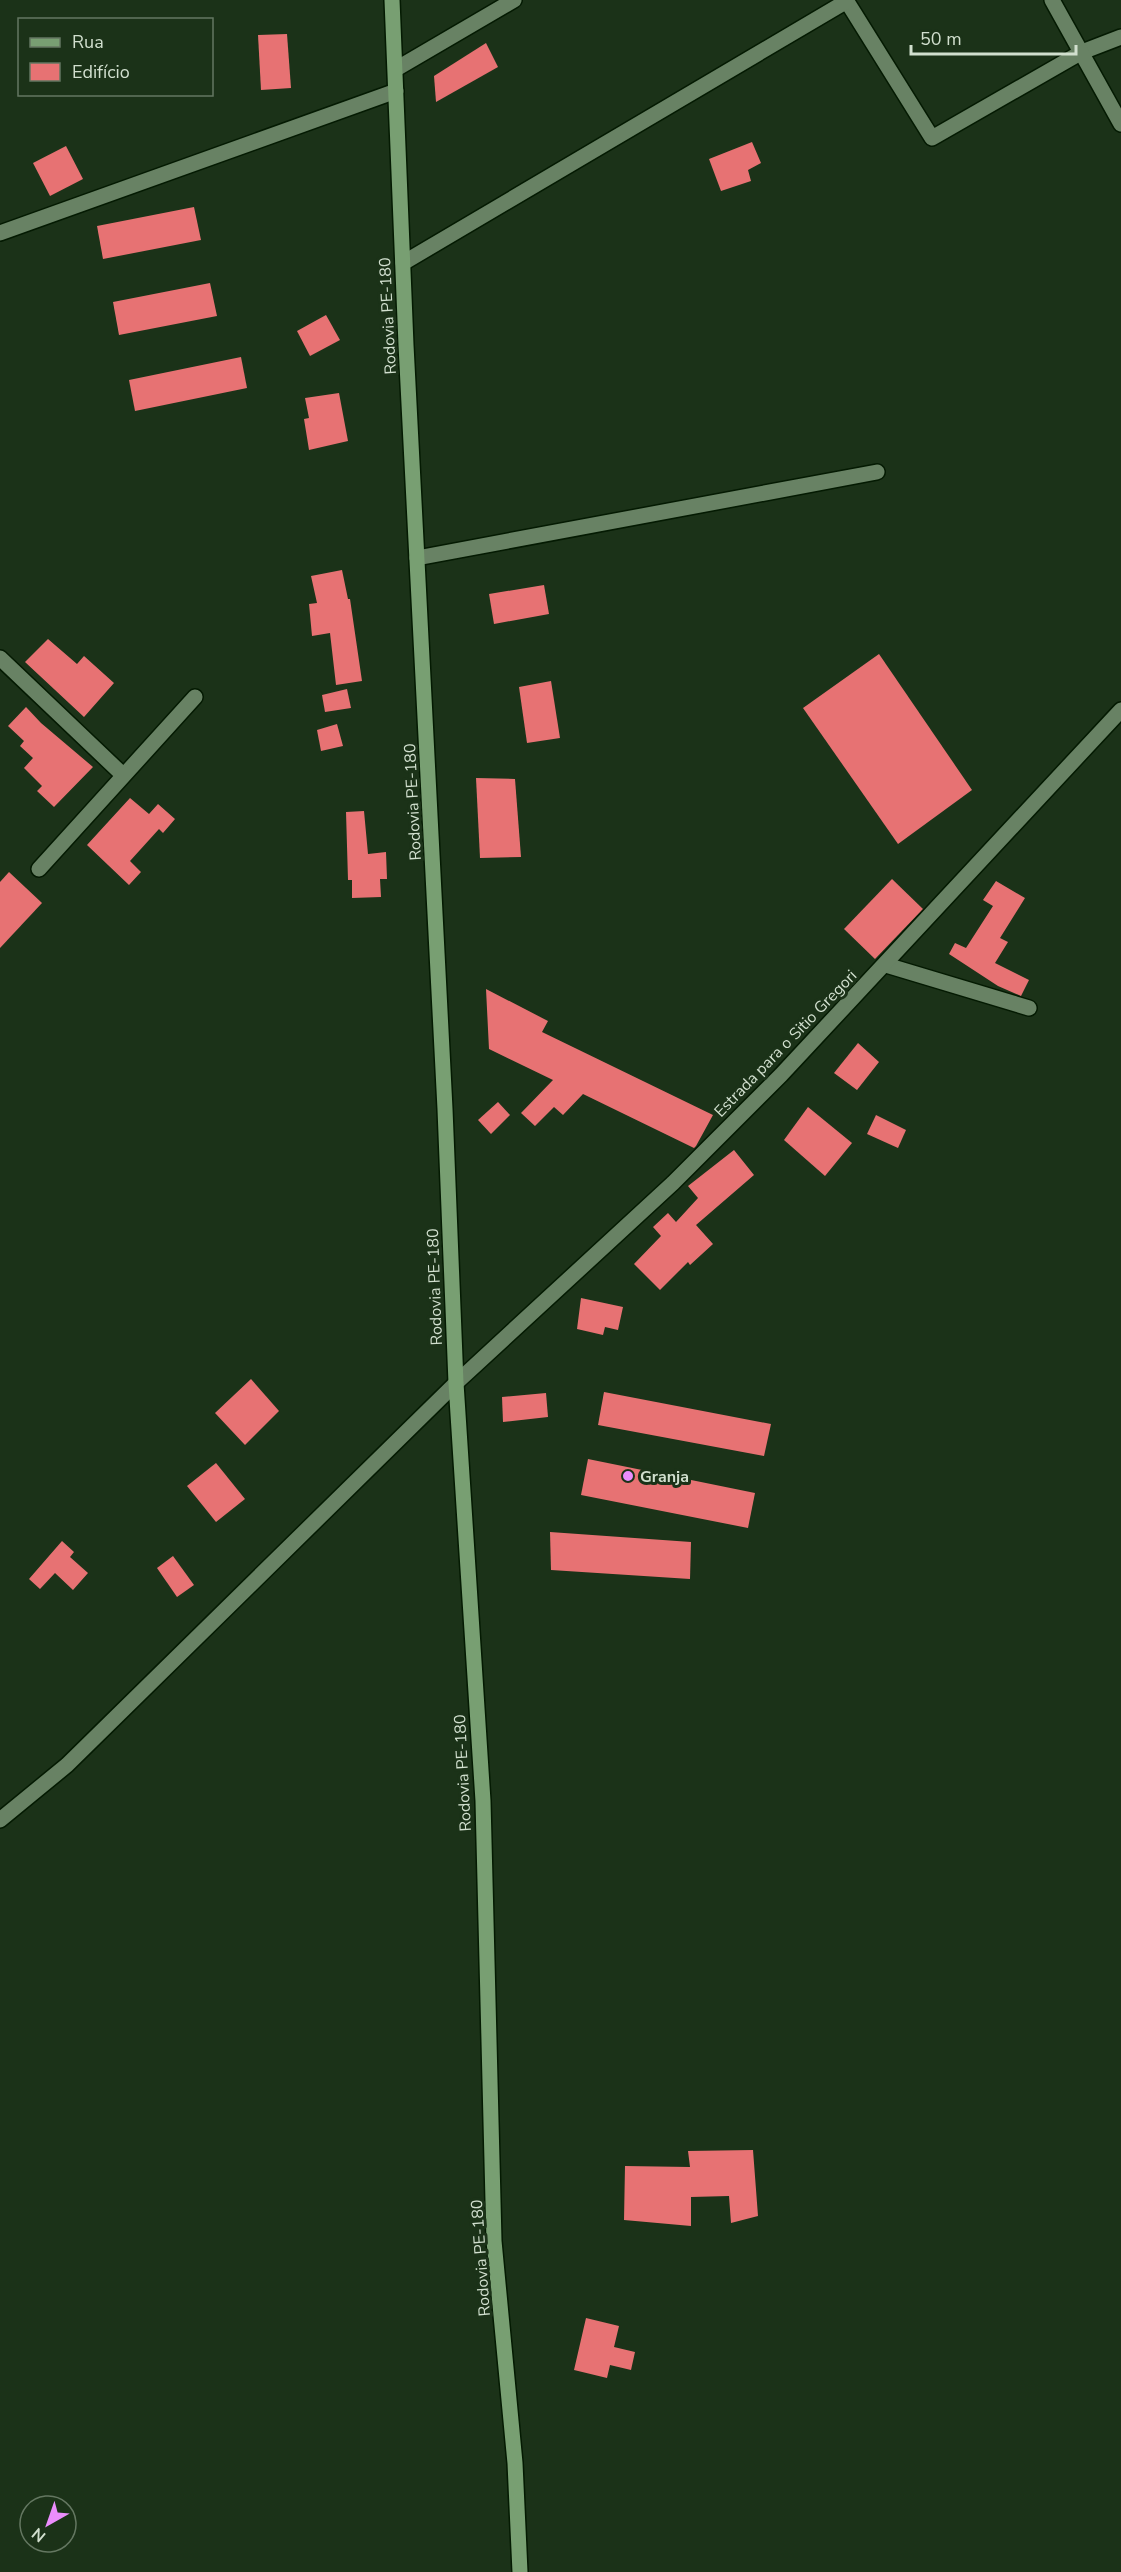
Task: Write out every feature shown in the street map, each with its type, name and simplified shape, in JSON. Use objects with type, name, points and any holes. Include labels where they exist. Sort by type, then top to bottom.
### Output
[{"type":"main road","name":"Rodovia PE-180","points":[[392,0],[417,558],[445,1097],[456,1383],[483,1801],[494,2241],[516,2463],[520,2572]]},
{"type":"street","points":[[396,69],[514,0]]},
{"type":"street","points":[[1053,0],[1121,124]]},
{"type":"street","points":[[403,263],[846,1],[932,138],[1082,52],[1121,38]]},
{"type":"street","points":[[0,233],[396,91]]},
{"type":"street","points":[[417,558],[877,472]]},
{"type":"street","points":[[0,658],[123,775]]},
{"type":"street","points":[[39,869],[195,697]]},
{"type":"street","name":"Estrada para o Sitio Gregori","points":[[0,1820],[67,1765],[456,1383],[673,1183],[781,1075],[1121,710]]},
{"type":"street","points":[[886,964],[1029,1008]]},
{"type":"building","points":[[287,34],[291,88],[261,90],[258,35]]},
{"type":"building","points":[[486,43],[498,67],[436,102],[434,76]]},
{"type":"building","points":[[752,142],[761,163],[748,170],[751,181],[721,191],[709,159]]},
{"type":"building","points":[[66,146],[83,179],[50,196],[33,163]]},
{"type":"building","points":[[194,207],[201,240],[103,259],[97,226]]},
{"type":"building","points":[[210,283],[217,316],[119,335],[113,302]]},
{"type":"building","points":[[326,315],[340,340],[310,356],[297,331]]},
{"type":"building","points":[[241,357],[247,388],[135,411],[129,380]]},
{"type":"building","points":[[339,393],[348,441],[309,450],[304,419],[309,418],[305,398]]},
{"type":"building","points":[[342,570],[348,599],[350,599],[362,681],[336,685],[330,633],[312,636],[309,604],[317,603],[311,576]]},
{"type":"building","points":[[544,585],[549,614],[494,624],[489,594]]},
{"type":"building","points":[[48,639],[77,664],[84,656],[114,683],[84,717],[25,662]]},
{"type":"building","points":[[879,654],[972,790],[898,844],[803,708]]},
{"type":"building","points":[[551,681],[560,738],[527,743],[519,687]]},
{"type":"building","points":[[347,689],[351,708],[325,712],[322,695]]},
{"type":"building","points":[[26,707],[41,723],[93,767],[54,807],[37,791],[42,786],[24,768],[33,758],[20,746],[24,741],[8,726]]},
{"type":"building","points":[[337,724],[343,746],[321,751],[317,730]]},
{"type":"building","points":[[476,778],[515,779],[521,857],[480,858]]},
{"type":"building","points":[[130,798],[149,814],[158,804],[175,819],[163,833],[159,829],[130,861],[141,872],[129,885],[87,845]]},
{"type":"building","points":[[364,811],[368,854],[386,852],[387,879],[380,879],[381,897],[352,898],[352,880],[348,880],[346,812]]},
{"type":"building","points":[[9,872],[42,903],[0,948],[0,882]]},
{"type":"building","points":[[892,879],[923,909],[875,959],[844,929]]},
{"type":"building","points":[[996,881],[1025,898],[1000,938],[1008,942],[995,963],[1029,980],[1021,996],[998,986],[949,954],[955,943],[966,948],[993,906],[983,900]]},
{"type":"building","points":[[486,989],[548,1021],[542,1032],[713,1115],[696,1146],[694,1148],[583,1094],[563,1115],[554,1107],[535,1126],[521,1113],[553,1080],[489,1049]]},
{"type":"building","points":[[858,1043],[879,1062],[857,1090],[834,1073]]},
{"type":"building","points":[[498,1102],[510,1115],[491,1134],[478,1120]]},
{"type":"building","points":[[808,1107],[852,1143],[825,1176],[784,1140]]},
{"type":"building","points":[[876,1115],[906,1130],[898,1148],[867,1134]]},
{"type":"building","points":[[734,1150],[754,1175],[696,1225],[713,1244],[690,1265],[688,1262],[660,1290],[634,1264],[661,1236],[653,1227],[668,1213],[676,1222],[698,1198],[688,1186]]},
{"type":"building","points":[[581,1298],[623,1307],[618,1330],[605,1327],[603,1335],[577,1329]]},
{"type":"building","points":[[251,1379],[279,1411],[245,1445],[215,1413]]},
{"type":"building","name":"Granja","points":[[604,1392],[771,1424],[764,1456],[598,1425]]},
{"type":"building","points":[[546,1393],[548,1417],[503,1422],[502,1397]]},
{"type":"building","name":"Granja","points":[[588,1459],[755,1493],[748,1528],[581,1495]]},
{"type":"building","points":[[216,1463],[245,1499],[216,1522],[187,1486]]},
{"type":"building","points":[[550,1532],[691,1542],[690,1579],[551,1570]]},
{"type":"building","points":[[62,1541],[74,1552],[70,1557],[88,1573],[73,1590],[55,1573],[40,1589],[29,1579]]},
{"type":"building","points":[[173,1556],[194,1585],[177,1597],[157,1568]]},
{"type":"building","points":[[753,2150],[758,2216],[731,2223],[729,2196],[691,2197],[691,2226],[624,2220],[625,2166],[690,2167],[688,2151]]},
{"type":"building","points":[[586,2318],[619,2326],[614,2347],[635,2352],[631,2370],[610,2365],[607,2378],[574,2370]]},
{"type":"place","name":"Granja","points":[[628,1476]]}]
